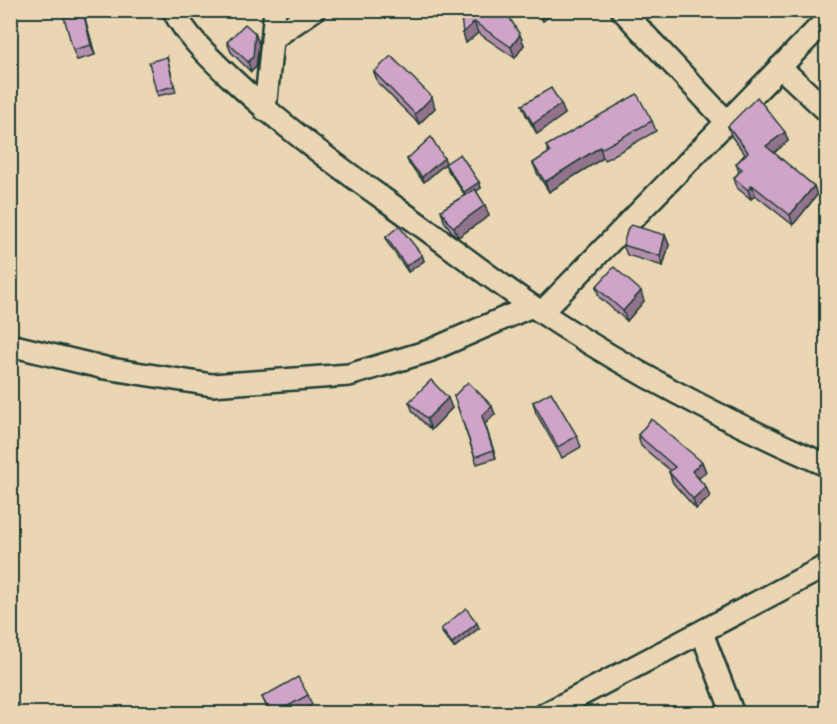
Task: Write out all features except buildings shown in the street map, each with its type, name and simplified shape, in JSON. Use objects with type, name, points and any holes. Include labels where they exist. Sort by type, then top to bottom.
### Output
[{"type":"street","points":[[173,10],[182,28],[265,110],[344,171],[537,309],[655,381],[754,433],[826,465]]},
{"type":"street","points":[[265,110],[275,10]]},
{"type":"street","points":[[272,39],[314,10]]},
{"type":"street","points":[[622,10],[727,122]]},
{"type":"street","points":[[10,345],[105,368],[212,385],[349,375],[429,351],[537,309],[727,122],[826,20]]},
{"type":"street","points":[[780,67],[826,110]]},
{"type":"street","points":[[545,714],[826,566]]},
{"type":"street","points":[[702,633],[733,714]]}]
